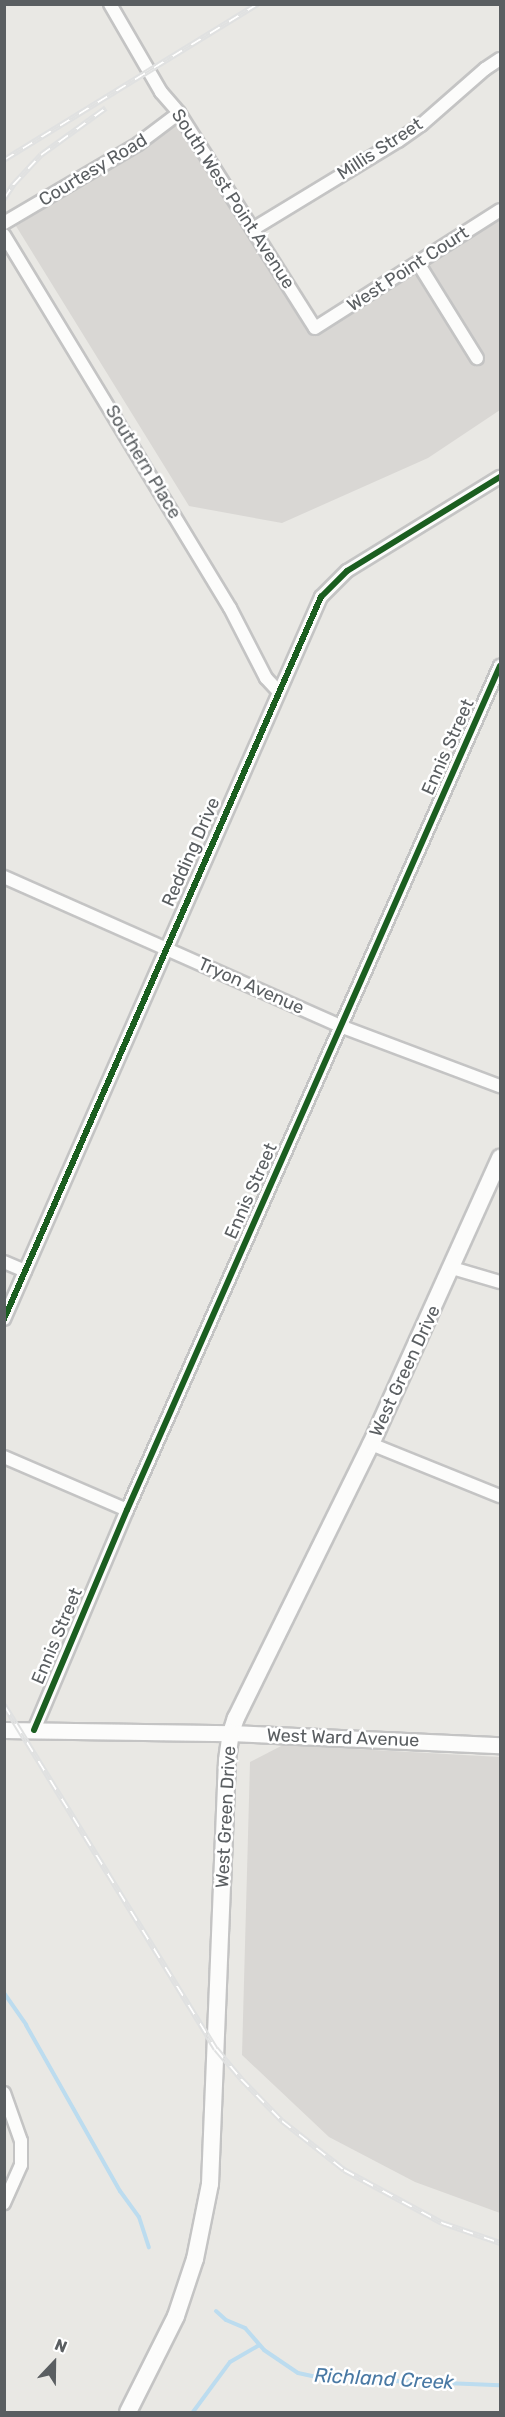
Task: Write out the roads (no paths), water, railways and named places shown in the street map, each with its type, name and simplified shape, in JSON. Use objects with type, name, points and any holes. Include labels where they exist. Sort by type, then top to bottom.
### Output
[{"type":"main road","name":"West Green Drive","points":[[128,2412],[176,2316],[195,2259],[210,2184],[226,1760],[231,1733],[236,1718],[371,1444],[501,1158]]},
{"type":"street","name":"South West Point Avenue","points":[[110,4],[160,92],[179,113],[315,328]]},
{"type":"street","name":"Millis Street","points":[[253,230],[398,141],[421,125],[476,76],[501,59]]},
{"type":"street","name":"Courtesy Road","points":[[4,223],[138,144],[179,113]]},
{"type":"street","name":"West Point Court","points":[[315,328],[501,210]]},
{"type":"street","name":"Southern Place","points":[[4,235],[230,608],[266,678],[278,691]]},
{"type":"street","points":[[418,263],[477,358]]},
{"type":"street","name":"Redding Drive","points":[[4,1318],[313,612],[334,581],[347,571],[501,477]]},
{"type":"street","name":"Ennis Street","points":[[34,1730],[127,1510],[501,666]]},
{"type":"street","name":"Tryon Avenue","points":[[4,877],[340,1026],[501,1086]]},
{"type":"street","points":[[4,1262],[25,1271]]},
{"type":"street","points":[[452,1268],[501,1282]]},
{"type":"street","points":[[371,1444],[501,1496]]},
{"type":"street","points":[[4,1457],[127,1510]]},
{"type":"street","name":"West Ward Avenue","points":[[4,1730],[231,1733],[501,1744]]},
{"type":"street","points":[[4,2093],[21,2141],[21,2165],[4,2203]]},
{"type":"waterway","name":"Richland Creek","points":[[4,1993],[26,2025],[120,2191],[139,2217],[149,2247]]},
{"type":"waterway","name":"Richland Creek","points":[[216,2311],[226,2320],[245,2328],[264,2350],[298,2373],[322,2378],[500,2385]]},
{"type":"waterway","points":[[193,2412],[230,2362],[260,2345]]},
{"type":"railway","points":[[4,160],[258,4]]},
{"type":"railway","points":[[4,199],[13,185],[41,155],[106,108]]},
{"type":"railway","points":[[4,1705],[216,2049],[241,2079],[282,2121],[344,2170],[442,2223],[500,2243]]}]
